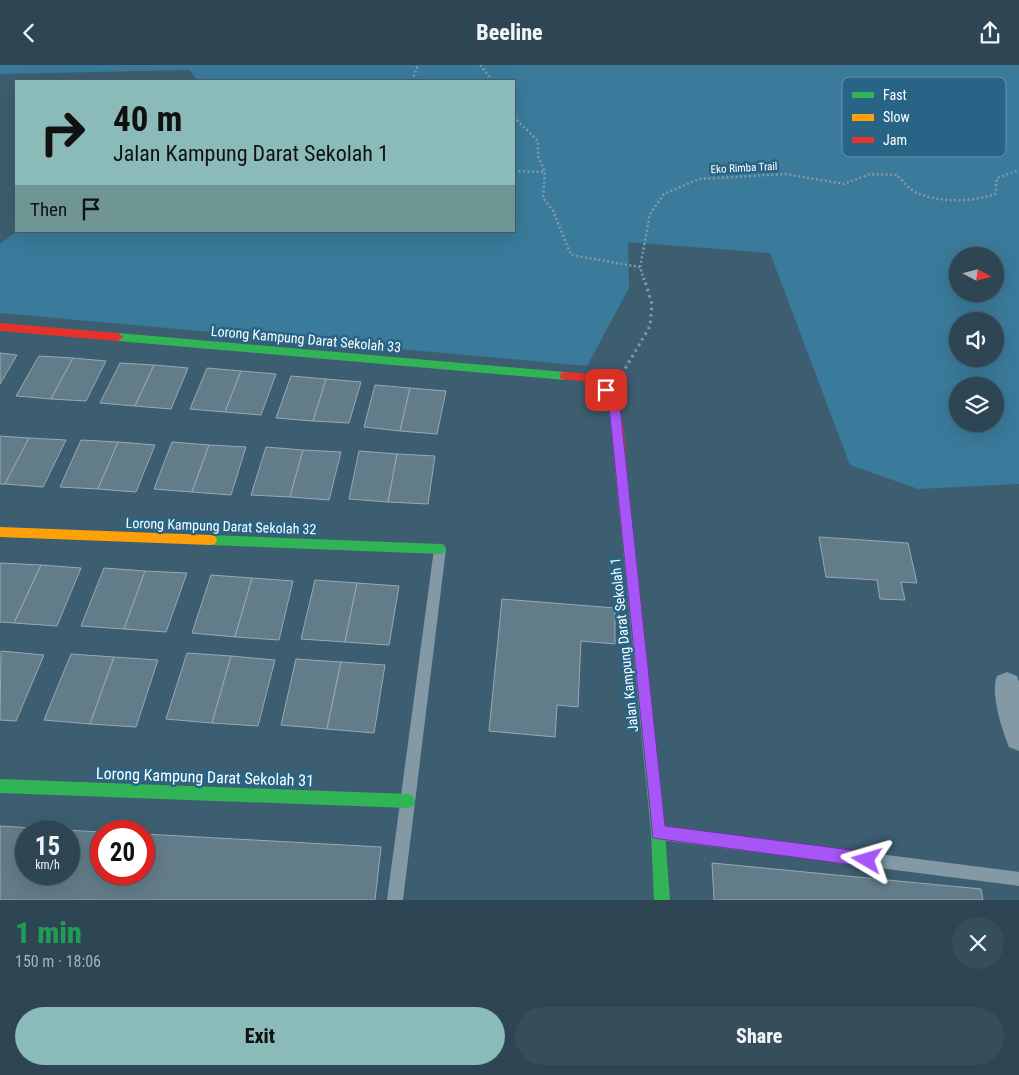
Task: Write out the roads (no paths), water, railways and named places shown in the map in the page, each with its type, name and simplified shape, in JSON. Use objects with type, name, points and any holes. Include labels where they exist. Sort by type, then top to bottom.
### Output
[{"type":"street","name":"Lorong Kampung Darat Sekolah 33","points":[[0,327],[588,378],[606,390]]},
{"type":"street","name":"Jalan Kampung Darat Sekolah 1","points":[[606,390],[615,407],[658,833],[662,900]]},
{"type":"street","name":"Lorong Kampung Darat Sekolah 32","points":[[0,532],[440,549]]},
{"type":"street","points":[[1007,686],[1019,737]]},
{"type":"street","name":"Lorong Kampung Darat Sekolah 31","points":[[0,786],[408,801]]},
{"type":"lane","points":[[395,900],[440,549]]},
{"type":"lane","points":[[658,833],[1019,879]]}]
